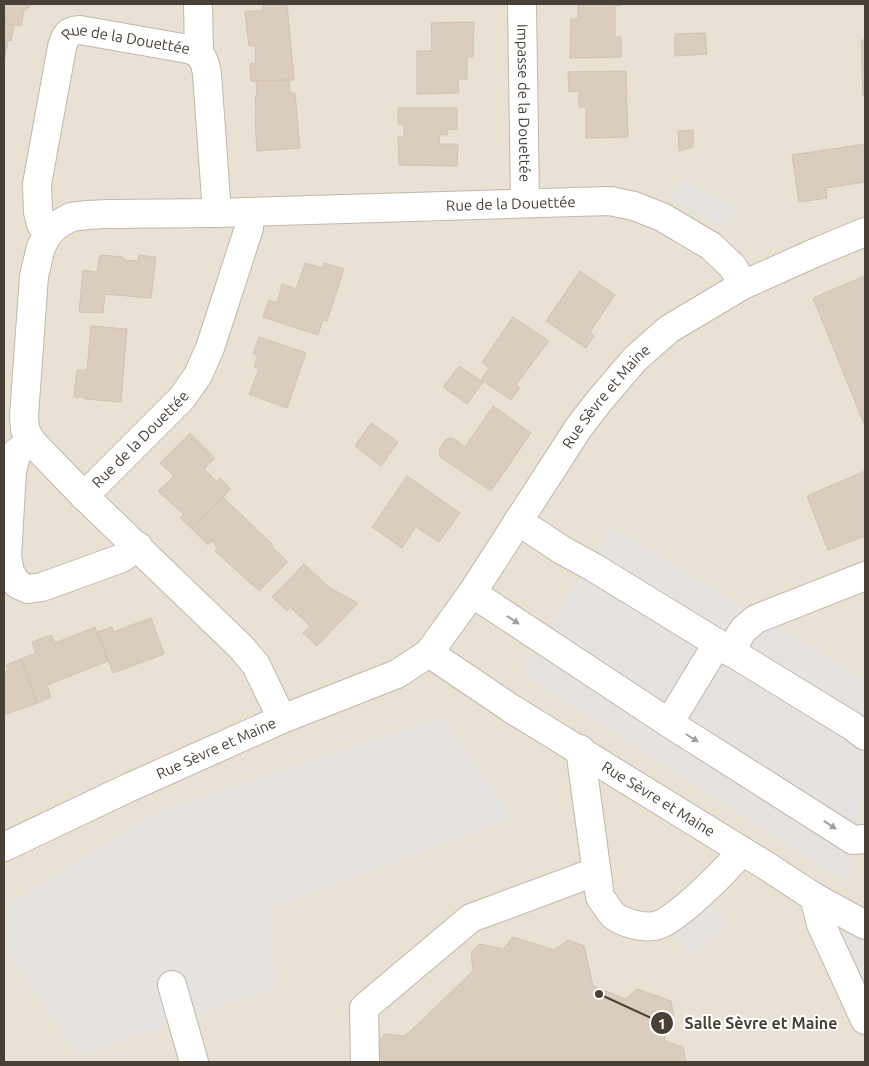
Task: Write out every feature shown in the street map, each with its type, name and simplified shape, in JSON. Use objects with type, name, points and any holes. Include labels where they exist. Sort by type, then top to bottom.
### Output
[{"type":"street","points":[[198,4],[199,52]]},
{"type":"street","name":"Impasse de la Douettée","points":[[522,4],[525,203]]},
{"type":"street","name":"Rue de la Douettée","points":[[48,234],[41,224],[38,212],[37,184],[62,47],[66,35],[71,30],[80,30],[199,52],[205,62],[207,74],[217,213]]},
{"type":"street","name":"Rue de la Douettée","points":[[282,719],[256,665],[241,647],[84,496],[32,442],[25,430],[24,416],[34,286],[41,247],[48,234],[57,225],[71,218],[87,215],[610,201],[634,206],[662,218],[710,246],[733,267],[743,285]]},
{"type":"street","name":"Rue de la Douettée","points":[[84,496],[182,398],[198,375],[210,348],[249,228],[249,212]]},
{"type":"street","name":"Rue Sèvre et Maine","points":[[4,847],[128,788],[282,719],[397,674],[429,653],[472,593],[579,427],[635,358],[669,329],[743,285],[865,232]]},
{"type":"street","points":[[32,442],[17,452],[12,471],[8,557],[10,572],[17,584],[28,589],[42,587],[122,558],[138,546]]},
{"type":"street","points":[[518,521],[562,550],[593,567],[852,726],[865,736]]},
{"type":"street","points":[[669,723],[724,648],[756,619],[865,576]]},
{"type":"street","points":[[472,593],[669,723],[853,840],[865,839]]},
{"type":"street","name":"Rue Sèvre et Maine","points":[[429,653],[512,709],[580,749],[814,897],[865,924]]},
{"type":"street","points":[[580,749],[600,897],[614,915],[635,925],[656,926],[682,910],[728,868],[742,852]]},
{"type":"street","points":[[366,1062],[364,1008],[471,918],[584,876],[597,874]]},
{"type":"street","points":[[814,897],[821,924],[865,1020]]},
{"type":"street","points":[[172,985],[194,1062]]},
{"type":"shaded area","points":[[4,4],[865,4],[865,1062],[4,1062]]},
{"type":"shaded area","points":[[682,178],[736,209],[725,229],[670,199]]},
{"type":"shaded area","points":[[610,527],[865,680],[865,776],[848,884],[521,673]]},
{"type":"shaded area","points":[[442,718],[513,818],[271,908],[275,987],[78,1056],[4,948],[4,907],[157,812]]},
{"type":"shaded area","points":[[710,903],[729,922],[692,956],[674,936]]},
{"type":"shaded area","points":[[832,922],[865,939],[865,1001]]},
{"type":"building","points":[[4,4],[33,4],[24,11],[21,26],[4,23]]},
{"type":"building","points":[[263,4],[287,4],[294,80],[251,81],[250,64],[256,63],[255,46],[249,46],[245,12],[263,10]]},
{"type":"building","points":[[578,4],[621,4],[621,6],[615,6],[615,37],[621,37],[621,57],[570,58],[571,19],[578,19]]},
{"type":"building","points":[[474,22],[473,57],[467,57],[467,79],[458,79],[459,93],[417,94],[417,51],[432,51],[431,23]]},
{"type":"building","points":[[4,23],[14,25],[11,41],[8,40],[4,63]]},
{"type":"building","points":[[705,33],[707,54],[675,56],[675,34]]},
{"type":"building","points":[[861,40],[865,40],[865,96],[863,96]]},
{"type":"building","points":[[626,71],[628,137],[586,138],[586,107],[579,107],[579,91],[569,92],[568,72]]},
{"type":"building","points":[[289,80],[290,93],[295,93],[300,148],[257,151],[255,119],[256,81]]},
{"type":"building","points":[[398,108],[457,108],[457,130],[448,129],[447,135],[440,134],[439,144],[458,144],[457,166],[399,165],[398,137],[404,137],[404,124],[398,124]]},
{"type":"building","points":[[693,130],[693,147],[679,151],[678,131]]},
{"type":"building","points":[[865,144],[865,182],[826,188],[827,198],[799,202],[792,155]]},
{"type":"building","points":[[100,255],[123,257],[124,260],[138,261],[139,255],[156,257],[151,298],[105,294],[103,313],[79,312],[83,270],[97,272]]},
{"type":"building","points":[[305,263],[322,268],[324,263],[344,269],[327,321],[323,320],[318,335],[263,317],[269,300],[277,303],[282,284],[296,289]]},
{"type":"building","points":[[580,271],[615,295],[590,332],[594,336],[586,348],[546,321]]},
{"type":"building","points":[[865,276],[865,426],[813,298]]},
{"type":"building","points":[[513,317],[549,341],[516,385],[520,388],[511,400],[481,380],[489,368],[482,362]]},
{"type":"building","points":[[91,326],[127,329],[121,402],[74,397],[77,370],[87,370]]},
{"type":"building","points":[[259,337],[306,353],[287,408],[249,394],[259,369],[254,367],[258,356],[253,354]]},
{"type":"building","points":[[459,366],[483,382],[467,404],[443,387]]},
{"type":"building","points":[[493,406],[531,433],[491,491],[440,457],[439,450],[446,439],[453,438],[465,447]]},
{"type":"building","points":[[371,423],[398,442],[381,466],[355,446]]},
{"type":"building","points":[[190,433],[215,458],[204,469],[217,482],[220,478],[231,489],[192,529],[180,518],[184,515],[158,491],[174,476],[160,463]]},
{"type":"building","points":[[865,471],[865,536],[828,550],[807,496]]},
{"type":"building","points":[[407,476],[460,513],[439,542],[416,527],[402,548],[372,527]]},
{"type":"building","points":[[223,497],[288,562],[259,591],[215,551],[218,548],[211,541],[208,545],[192,529]]},
{"type":"building","points":[[304,564],[330,588],[358,603],[317,646],[303,633],[310,626],[290,607],[287,611],[272,597]]},
{"type":"building","points":[[151,618],[164,654],[113,673],[98,632],[112,627],[113,632]]},
{"type":"building","points":[[95,627],[108,661],[47,685],[51,697],[37,703],[21,659],[36,653],[32,642],[51,635],[55,643]]},
{"type":"building","points":[[21,659],[37,703],[4,715],[4,672],[9,670],[6,665]]},
{"type":"building","points":[[513,937],[554,950],[568,940],[584,946],[593,986],[626,999],[637,989],[671,1001],[674,1018],[663,1027],[665,1041],[683,1047],[686,1062],[377,1062],[374,1047],[385,1034],[405,1036],[473,971],[471,952],[480,944],[503,949]]},
{"type":"place","name":"Salle Sèvre et Maine","points":[[599,994]]}]
